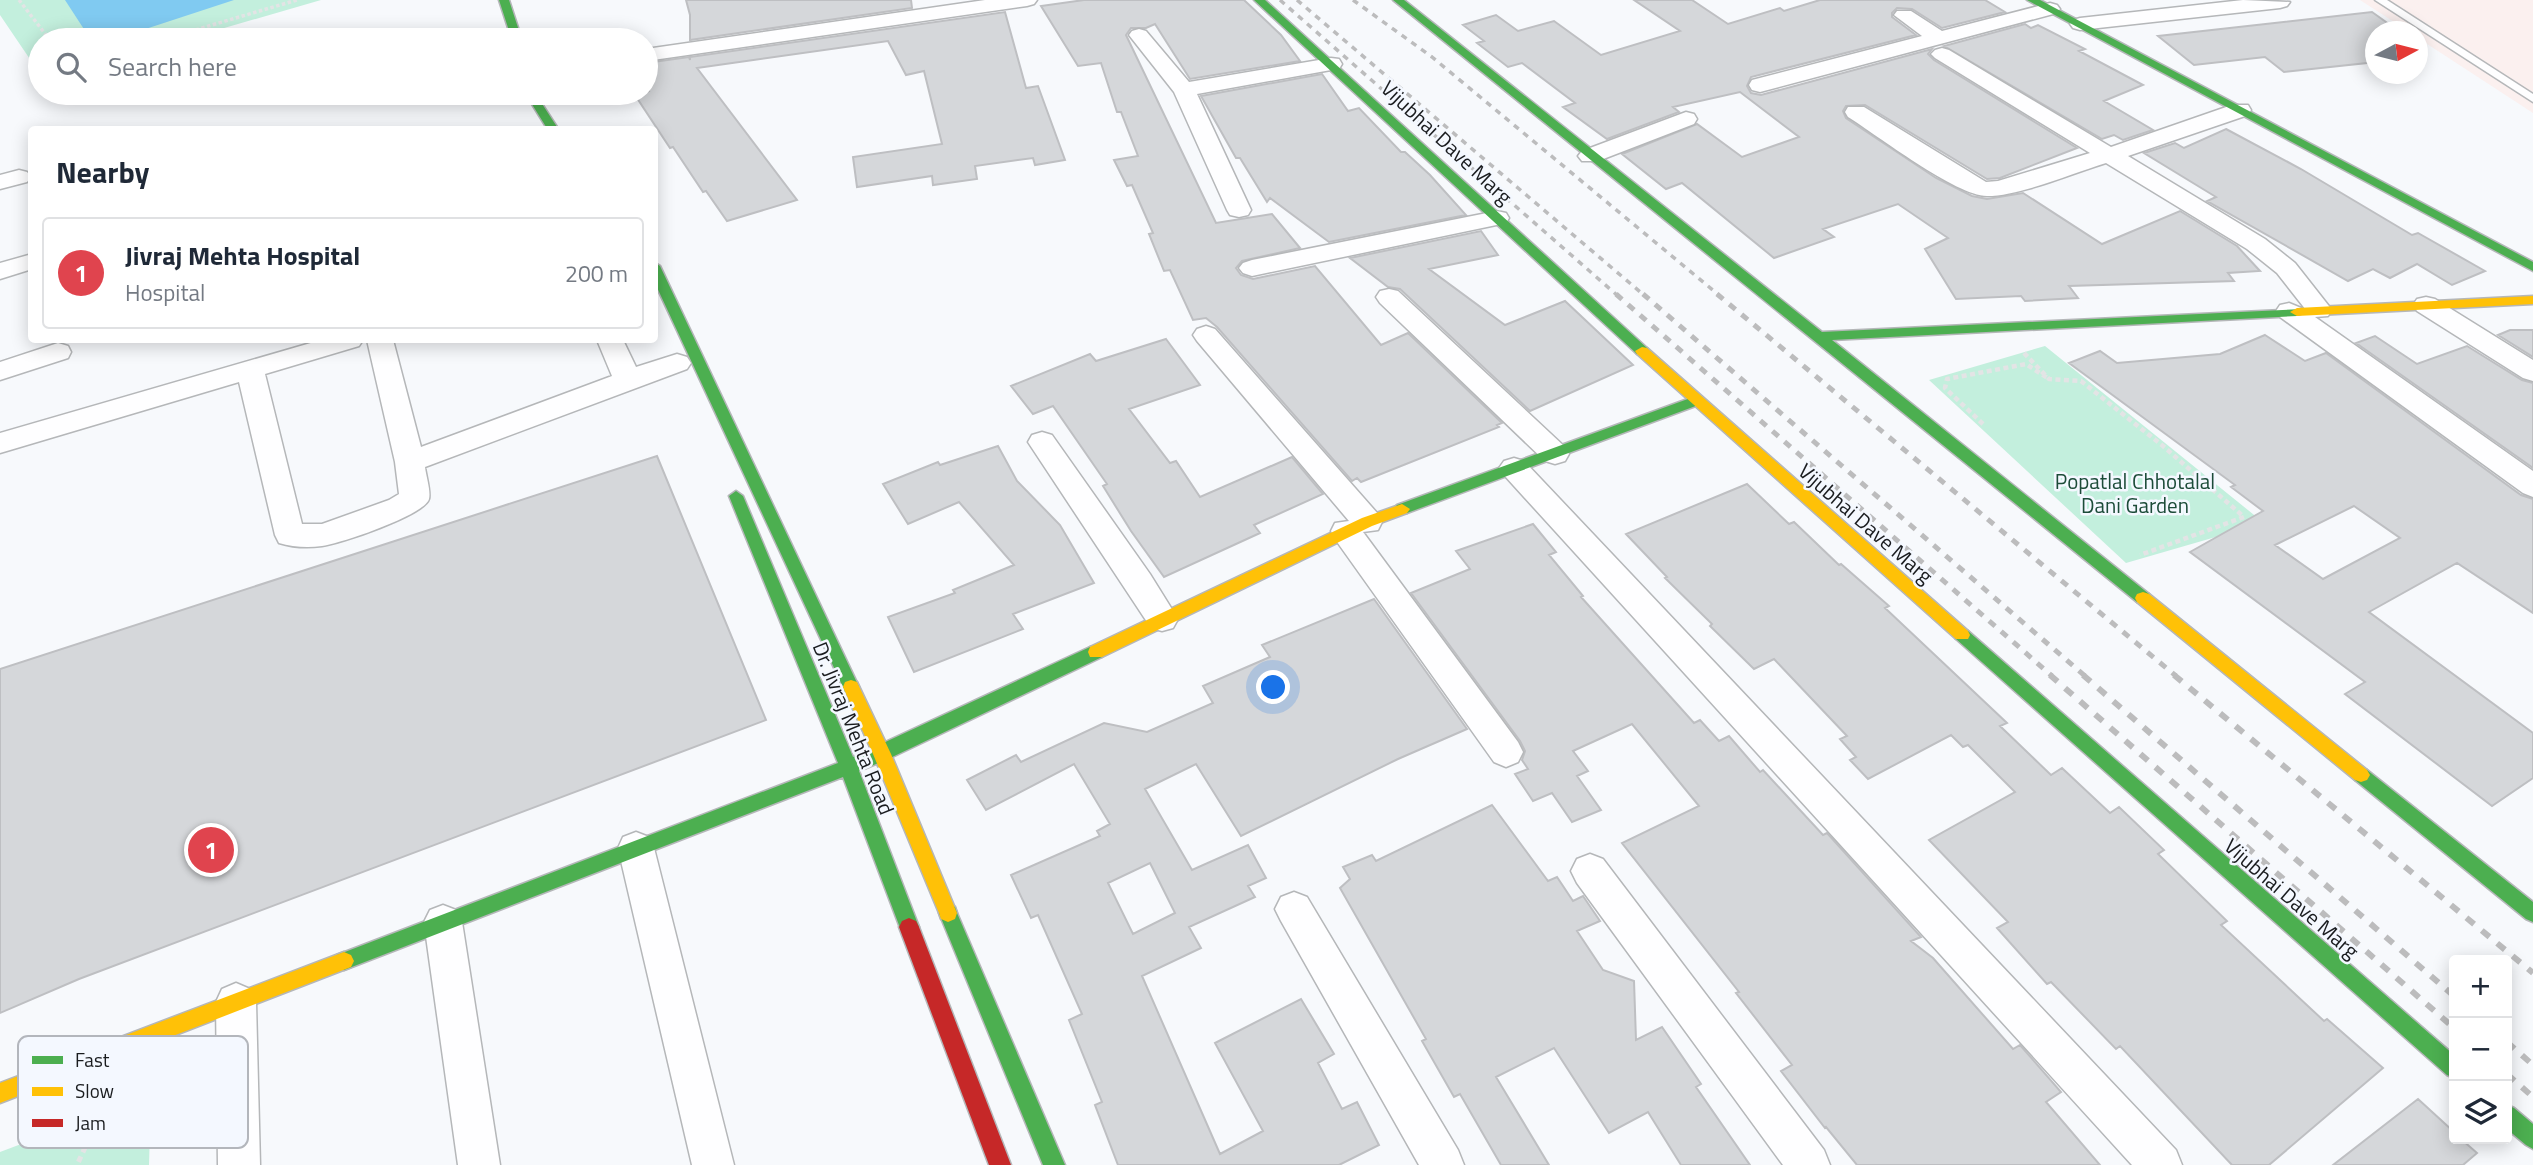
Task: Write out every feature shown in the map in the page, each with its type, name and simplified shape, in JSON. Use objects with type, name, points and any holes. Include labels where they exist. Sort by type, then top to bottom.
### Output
[{"type":"street","points":[[504,0],[513,28]]},
{"type":"street","points":[[867,0],[874,23]]},
{"type":"street","points":[[658,53],[1027,0]]},
{"type":"street","name":"Vijubhai Dave Marg","points":[[1259,0],[1696,401],[2449,1064]]},
{"type":"street","points":[[1398,0],[1590,156],[1934,426],[2186,634],[2533,913]]},
{"type":"street","points":[[2080,24],[2280,2]]},
{"type":"street","points":[[1759,85],[1941,46],[2041,5],[2533,267]]},
{"type":"street","points":[[1904,15],[1941,46],[2109,155],[2273,256],[2319,310]]},
{"type":"street","points":[[1139,35],[1184,90],[1239,210]]},
{"type":"street","points":[[1184,90],[1331,64]]},
{"type":"street","points":[[538,105],[551,126]]},
{"type":"street","points":[[1856,112],[1969,184],[1984,189],[2000,188],[2109,155],[2240,110]]},
{"type":"street","points":[[1590,156],[1686,119]]},
{"type":"street","points":[[1252,268],[1497,218]]},
{"type":"street","points":[[0,271],[28,262]]},
{"type":"street","points":[[658,275],[882,754],[1054,1165]]},
{"type":"street","points":[[1389,297],[1555,454]]},
{"type":"street","points":[[1819,336],[2533,300]]},
{"type":"street","points":[[2426,305],[2533,372]]},
{"type":"street","points":[[2289,311],[2533,486]]},
{"type":"street","points":[[1206,335],[1356,527],[1506,752]]},
{"type":"street","points":[[0,443],[340,343]]},
{"type":"street","points":[[250,369],[290,535],[323,535],[400,508],[414,499],[410,462],[381,343]]},
{"type":"street","points":[[611,343],[628,380]]},
{"type":"street","points":[[0,371],[58,352]]},
{"type":"street","points":[[410,462],[677,363]]},
{"type":"street","points":[[148,1036],[882,754],[1356,527],[1696,401]]},
{"type":"street","points":[[1042,442],[1162,619]]},
{"type":"street","points":[[1514,468],[2161,1165]]},
{"type":"street","name":"Dr. Jivraj Mehta Road","points":[[732,486],[848,766],[1000,1165]]},
{"type":"street","points":[[636,848],[713,1165]]},
{"type":"street","points":[[1590,871],[1810,1165]]},
{"type":"street","points":[[1294,909],[1443,1165]]},
{"type":"street","points":[[443,922],[479,1165]]},
{"type":"street","points":[[236,1002],[237,1036]]},
{"type":"street","points":[[0,1093],[18,1086]]},
{"type":"street","points":[[2512,1119],[2533,1138]]},
{"type":"lane","points":[[2381,0],[2533,99]]},
{"type":"lane","points":[[2398,0],[2533,87]]},
{"type":"path","points":[[19,0],[41,28]]},
{"type":"path","points":[[202,28],[297,0]]},
{"type":"path","points":[[2024,353],[2049,379]]},
{"type":"path","points":[[1992,433],[1945,388],[1947,379],[2026,364],[2049,379],[2081,381],[2163,446],[2244,517],[2139,555],[2130,547]]},
{"type":"path","points":[[77,1165],[85,1148]]},
{"type":"shaded area","points":[[2360,0],[2533,0],[2533,113],[2428,45],[2428,21],[2393,21]]},
{"type":"green space","points":[[0,0],[321,0],[224,28],[28,28],[28,56],[0,15]]},
{"type":"green space","name":"Popatlal Chhotalal Dani Garden","points":[[2045,346],[2264,523],[2126,563],[1929,380]]},
{"type":"green space","points":[[18,1145],[18,1148],[149,1148],[149,1165],[0,1165],[0,1152]]},
{"type":"water","points":[[65,0],[234,0],[149,28],[83,28]]},
{"type":"building","points":[[686,0],[911,0],[912,8],[690,40],[690,15]]},
{"type":"building","points":[[1084,0],[1244,0],[1281,35],[1300,61],[1190,79],[1155,24],[1146,28],[1131,28],[1126,35],[1216,223],[1272,214],[1300,248],[1242,261],[1236,268],[1241,275],[1253,279],[1315,266],[1381,345],[1408,333],[1502,423],[1497,425],[1499,427],[1361,482],[1357,478],[1352,481],[1217,327],[1206,318],[1193,320],[1170,270],[1164,271],[1149,234],[1153,233],[1132,185],[1127,186],[1114,160],[1138,156],[1121,112],[1117,112],[1101,63],[1078,66],[1041,6]]},
{"type":"building","points":[[1634,0],[1692,0],[1728,24],[1780,8],[1784,11],[1820,0],[1985,0],[2005,12],[1942,28],[1912,9],[1897,8],[1892,17],[1916,35],[1751,77],[1747,86],[1751,93],[1761,95],[1932,49],[1928,54],[1934,60],[2077,148],[2000,178],[1987,179],[1865,105],[1846,106],[1843,111],[1846,118],[1936,178],[1972,196],[1987,199],[2023,193],[2102,244],[2180,211],[2237,246],[2260,271],[2228,273],[2234,281],[2069,286],[2078,298],[2025,301],[2021,296],[1956,299],[1925,249],[1948,238],[1898,204],[1823,229],[1834,237],[1774,258],[1682,183],[1666,189],[1622,154],[1697,124],[1742,157],[1799,137],[1740,92],[1673,107],[1679,112],[1607,139],[1563,107],[1575,103],[1522,63],[1508,67],[1477,43],[1484,41],[1463,25],[1496,15],[1518,31],[1554,21],[1601,55],[1680,31]]},
{"type":"building","points":[[1005,12],[1026,88],[1038,86],[1065,160],[1035,165],[1033,158],[975,166],[977,179],[933,185],[932,176],[857,187],[853,157],[942,144],[924,71],[906,75],[888,41],[697,68],[797,200],[727,221],[706,191],[703,192],[673,147],[670,148],[658,126],[642,105],[658,105],[658,61],[689,57],[690,60],[690,57]]},
{"type":"building","points":[[2372,12],[2385,21],[2365,21],[2365,63],[2284,72],[2265,57],[2194,65],[2158,36]]},
{"type":"building","points":[[2025,24],[2031,28],[2038,25],[2085,49],[2079,51],[2143,85],[2104,101],[2153,130],[2123,140],[2114,135],[2102,139],[1944,46]]},
{"type":"building","points":[[1322,74],[1348,111],[1359,108],[1401,152],[1405,152],[1430,175],[1466,215],[1329,242],[1270,198],[1267,202],[1240,158],[1236,158],[1201,96]]},
{"type":"building","points":[[2226,129],[2301,169],[2412,235],[2418,233],[2485,271],[2452,285],[2417,264],[2390,278],[2373,269],[2348,281],[2207,201],[2216,197],[2144,153],[2175,143],[2184,148]]},
{"type":"building","points":[[1481,231],[1498,255],[1429,269],[1505,325],[1565,301],[1633,365],[1530,411],[1400,289],[1388,287],[1350,258]]},
{"type":"building","points":[[2510,330],[2533,330],[2533,357],[2498,335]]},
{"type":"building","points":[[2265,335],[2305,361],[2326,353],[2521,495],[2533,499],[2533,613],[2457,563],[2369,612],[2533,733],[2533,778],[2492,806],[2345,694],[2365,682],[2190,552],[2263,511],[2231,487],[2235,485],[2069,363],[2100,351],[2117,363],[2220,354]],"holes":[[[2354,506],[2400,538],[2323,579],[2275,545]]]},
{"type":"building","points":[[2375,336],[2417,364],[2467,346],[2522,380],[2533,383],[2533,468],[2356,343]]},
{"type":"building","points":[[1166,339],[1200,385],[1129,409],[1170,463],[1176,461],[1200,497],[1292,457],[1323,494],[1254,525],[1260,533],[1164,577],[1103,486],[1107,484],[1053,406],[1033,414],[1011,386],[1090,354],[1096,361]]},
{"type":"building","points":[[998,446],[1017,481],[1060,525],[1094,583],[1013,614],[1023,629],[914,672],[888,617],[955,593],[953,590],[1014,565],[959,502],[908,524],[883,484],[938,462],[940,465]]},
{"type":"building","points":[[657,456],[766,720],[79,979],[0,1013],[0,669]]},
{"type":"building","points":[[1747,484],[1789,524],[1794,522],[1839,565],[1889,606],[1885,608],[2007,723],[2000,726],[2051,775],[2062,768],[2110,813],[2119,807],[2164,850],[2158,854],[2227,921],[2221,925],[2324,1021],[2327,1019],[2383,1068],[2269,1165],[2232,1165],[2120,1046],[2116,1049],[2051,982],[2047,984],[1997,928],[2008,922],[1929,840],[2015,792],[1968,745],[1963,747],[1951,735],[1868,779],[1850,760],[1856,757],[1840,739],[1847,736],[1774,659],[1754,669],[1710,626],[1712,624],[1665,578],[1667,577],[1626,534]]},
{"type":"building","points":[[1533,524],[1556,552],[1549,555],[1583,596],[1581,597],[1694,723],[1700,720],[1719,741],[1729,736],[1760,772],[1763,770],[1823,835],[1827,833],[1921,937],[1911,941],[1933,958],[2013,1049],[2020,1045],[2061,1092],[2046,1102],[2100,1165],[1857,1165],[1781,1071],[1792,1065],[1736,993],[1739,992],[1622,843],[1699,806],[1632,724],[1573,751],[1588,771],[1577,776],[1601,810],[1572,822],[1552,793],[1533,801],[1515,774],[1528,769],[1522,760],[1525,751],[1520,741],[1411,593],[1470,569],[1456,551]]},
{"type":"building","points":[[1374,599],[1467,729],[1398,759],[1241,836],[1196,764],[1145,789],[1192,870],[1248,845],[1266,878],[1248,886],[1255,897],[1189,927],[1201,948],[1142,976],[1220,1154],[1263,1131],[1215,1043],[1301,999],[1334,1054],[1318,1063],[1342,1109],[1357,1102],[1379,1145],[1339,1165],[1118,1165],[1095,1105],[1102,1102],[1069,1020],[1082,1014],[1038,915],[1031,918],[1011,875],[1100,836],[1097,831],[1110,824],[1074,764],[986,810],[967,780],[1016,755],[1021,762],[1104,723],[1147,732],[1213,703],[1203,686],[1270,657],[1262,645]],"holes":[[[1150,863],[1175,913],[1133,934],[1108,883]]]},
{"type":"building","points":[[1492,805],[1548,881],[1557,877],[1573,901],[1583,896],[1600,921],[1577,931],[1603,970],[1634,981],[1636,1040],[1662,1027],[1701,1084],[1696,1087],[1750,1165],[1681,1165],[1648,1112],[1609,1133],[1554,1048],[1496,1077],[1549,1165],[1501,1165],[1460,1094],[1454,1097],[1422,1041],[1426,1039],[1340,888],[1350,879],[1343,867],[1372,855],[1376,861]]},
{"type":"building","points":[[2418,1099],[2449,1127],[2449,1144],[2467,1144],[2477,1153],[2463,1165],[2333,1165]]},
{"type":"railway","points":[[1280,0],[1618,296]]},
{"type":"railway","points":[[1297,0],[1645,296]]},
{"type":"railway","points":[[1353,0],[1432,57],[1720,296]]},
{"type":"railway","points":[[1616,294],[2052,676]]},
{"type":"railway","points":[[1643,294],[2085,676]]},
{"type":"railway","points":[[1717,294],[2176,676]]},
{"type":"railway","points":[[2050,675],[2449,1024]]},
{"type":"railway","points":[[2083,675],[2449,992]]},
{"type":"railway","points":[[2174,675],[2533,973]]},
{"type":"railway","points":[[2512,1046],[2533,1065]]},
{"type":"railway","points":[[2512,1078],[2533,1097]]},
{"type":"traffic: fast","points":[[504,0],[513,28]]},
{"type":"traffic: fast","points":[[1259,0],[1642,351]]},
{"type":"traffic: fast","points":[[1398,0],[2143,598]]},
{"type":"traffic: fast","points":[[2032,0],[2533,267]]},
{"type":"traffic: fast","points":[[538,105],[551,126]]},
{"type":"traffic: fast","points":[[658,275],[851,687]]},
{"type":"traffic: fast","points":[[1819,336],[2297,312]]},
{"type":"traffic: fast","points":[[1402,509],[1696,401]]},
{"type":"traffic: fast","points":[[736,496],[848,766],[909,927]]},
{"type":"traffic: fast","points":[[1962,635],[2449,1064]]},
{"type":"traffic: fast","points":[[344,961],[882,754],[1096,652]]},
{"type":"traffic: fast","points":[[2361,775],[2533,913]]},
{"type":"traffic: fast","points":[[948,913],[1054,1165]]},
{"type":"traffic: fast","points":[[2512,1119],[2533,1138]]},
{"type":"traffic: slow","points":[[2297,312],[2533,300]]},
{"type":"traffic: slow","points":[[1642,351],[1962,635]]},
{"type":"traffic: slow","points":[[1096,652],[1367,522],[1402,509]]},
{"type":"traffic: slow","points":[[2143,598],[2361,775]]},
{"type":"traffic: slow","points":[[851,687],[948,913]]},
{"type":"traffic: slow","points":[[149,1036],[344,961]]},
{"type":"traffic: slow","points":[[0,1093],[18,1086]]},
{"type":"traffic: jam","points":[[909,927],[1000,1165]]},
{"type":"place","name":"Jivraj Mehta Hospital","points":[[211,850]]}]
